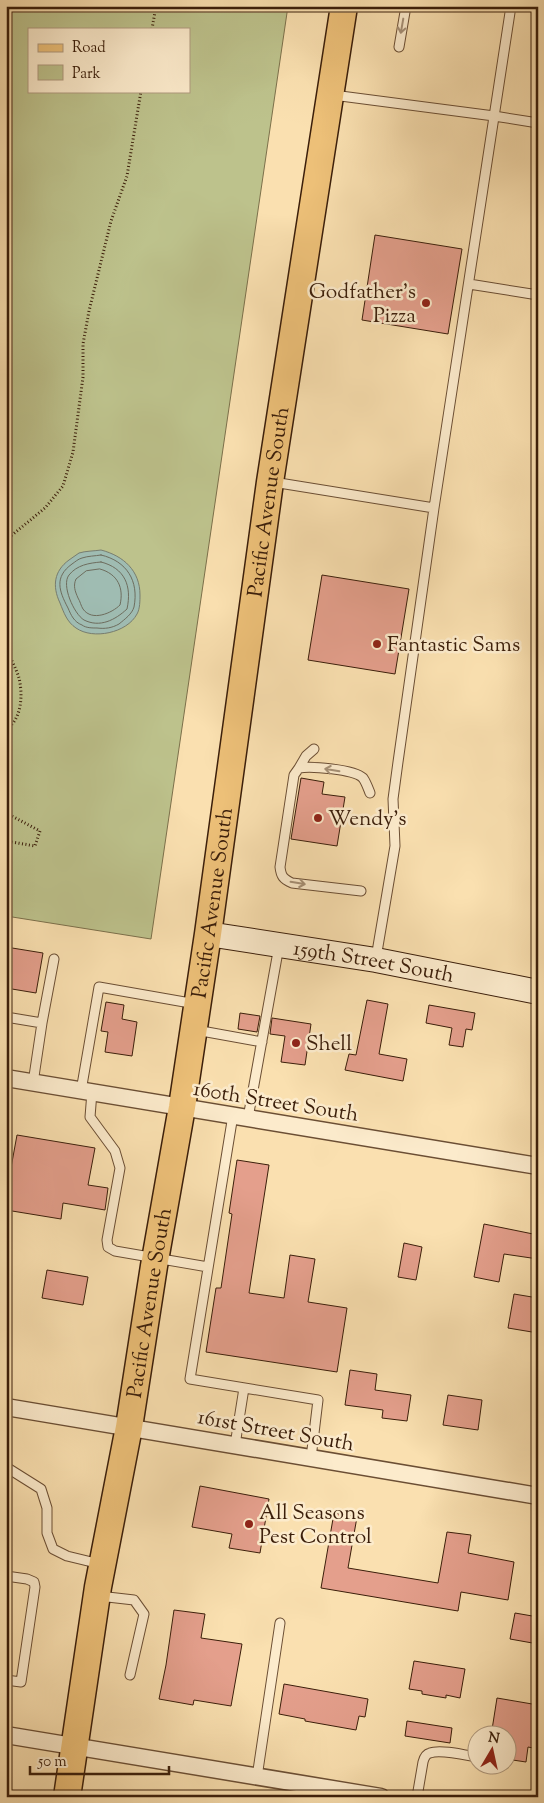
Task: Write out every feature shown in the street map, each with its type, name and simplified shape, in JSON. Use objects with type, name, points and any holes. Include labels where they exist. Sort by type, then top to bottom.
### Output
[{"type":"main road","name":"Pacific Avenue South","points":[[67,1797],[102,1564],[128,1427],[196,1017],[270,482],[344,6]]},
{"type":"street","name":"159th Street South","points":[[208,934],[376,960],[538,992]]},
{"type":"street","name":"160th Street South","points":[[6,1078],[538,1166]]},
{"type":"street","name":"161st Street South","points":[[6,1407],[538,1496]]},
{"type":"street","points":[[6,1735],[381,1797]]},
{"type":"lane","points":[[399,47],[406,6]]},
{"type":"lane","points":[[376,960],[395,846],[393,799],[434,508],[470,284],[511,6]]},
{"type":"lane","points":[[330,95],[538,123]]},
{"type":"lane","points":[[470,284],[538,295]]},
{"type":"lane","points":[[270,482],[434,508]]},
{"type":"lane","points":[[314,749],[306,756],[294,775],[280,867],[281,875],[285,880],[292,883],[361,891]]},
{"type":"lane","points":[[299,768],[308,766],[354,773],[362,778],[370,793]]},
{"type":"lane","points":[[279,945],[262,1042],[241,1117],[208,1267],[190,1379],[318,1400],[311,1458]]},
{"type":"lane","points":[[33,1083],[54,958]]},
{"type":"lane","points":[[208,1267],[116,1251],[108,1246],[107,1240],[120,1168],[115,1151],[90,1116],[86,1092],[99,987],[196,1017],[262,1042]]},
{"type":"lane","points":[[6,1017],[42,1023]]},
{"type":"lane","points":[[235,1445],[244,1388]]},
{"type":"lane","points":[[6,1468],[13,1470],[41,1489],[47,1508],[47,1533],[53,1549],[67,1556],[102,1564]]},
{"type":"lane","points":[[6,1576],[34,1582],[35,1594],[21,1682],[6,1680]]},
{"type":"lane","points":[[97,1596],[134,1600],[144,1614],[130,1675]]},
{"type":"lane","points":[[257,1776],[280,1623]]},
{"type":"lane","points":[[417,1797],[422,1762],[425,1757],[430,1753],[437,1752],[466,1756]]},
{"type":"path","points":[[152,28],[156,6]]},
{"type":"path","points":[[6,540],[45,508],[63,486],[73,452],[89,311],[111,221],[127,176],[141,92]]},
{"type":"path","points":[[6,648],[19,678],[21,700],[18,715],[9,728],[6,729]]},
{"type":"path","points":[[6,813],[40,831],[35,846],[6,841]]},
{"type":"green space","points":[[6,6],[288,6],[151,939],[6,916]]},
{"type":"water","points":[[101,550],[117,556],[134,572],[139,586],[140,604],[137,614],[126,626],[109,633],[91,634],[76,628],[68,620],[57,597],[55,585],[57,574],[69,560],[79,553]]},
{"type":"building","points":[[375,235],[462,249],[448,334],[362,320]]},
{"type":"building","points":[[322,575],[409,589],[395,674],[308,660]]},
{"type":"building","name":"Wendy's","points":[[301,778],[324,782],[322,794],[345,797],[337,846],[291,839]]},
{"type":"building","points":[[6,947],[43,953],[36,993],[6,988]]},
{"type":"building","points":[[367,1000],[388,1004],[379,1054],[407,1059],[403,1081],[345,1070],[349,1054],[356,1055]]},
{"type":"building","points":[[106,1002],[124,1005],[122,1019],[137,1022],[132,1056],[105,1052],[108,1032],[101,1031]]},
{"type":"building","points":[[429,1005],[475,1013],[472,1030],[466,1029],[463,1047],[449,1045],[452,1028],[426,1023]]},
{"type":"building","points":[[240,1013],[260,1016],[257,1032],[238,1029]]},
{"type":"building","name":"Shell","points":[[272,1018],[311,1024],[305,1065],[281,1062],[285,1036],[270,1034]]},
{"type":"building","points":[[17,1135],[95,1148],[88,1185],[108,1188],[105,1210],[63,1203],[61,1219],[6,1210],[6,1195]]},
{"type":"building","points":[[237,1160],[269,1165],[249,1293],[284,1298],[290,1255],[315,1259],[308,1302],[347,1308],[337,1372],[206,1352],[216,1288],[221,1288],[232,1214],[229,1213]]},
{"type":"building","points":[[484,1224],[538,1235],[538,1259],[504,1254],[499,1282],[474,1277]]},
{"type":"building","points":[[404,1243],[422,1247],[416,1280],[398,1277]]},
{"type":"building","points":[[47,1270],[88,1277],[83,1305],[42,1298]]},
{"type":"building","points":[[514,1294],[538,1298],[538,1333],[508,1328]]},
{"type":"building","points":[[350,1370],[377,1374],[375,1390],[411,1395],[407,1421],[382,1418],[383,1410],[345,1405]]},
{"type":"building","points":[[448,1395],[482,1400],[478,1430],[443,1425]]},
{"type":"building","points":[[200,1486],[269,1499],[260,1553],[229,1548],[232,1534],[192,1527]]},
{"type":"building","points":[[334,1513],[357,1517],[348,1568],[438,1583],[447,1532],[471,1535],[468,1553],[514,1562],[508,1600],[461,1592],[458,1611],[321,1588]]},
{"type":"building","points":[[174,1610],[205,1614],[201,1638],[242,1644],[231,1706],[194,1700],[193,1705],[159,1699]]},
{"type":"building","points":[[515,1613],[538,1617],[538,1644],[510,1639]]},
{"type":"building","points":[[414,1661],[465,1669],[460,1698],[446,1695],[446,1698],[422,1694],[422,1691],[409,1689]]},
{"type":"building","points":[[284,1684],[368,1699],[365,1717],[359,1716],[356,1730],[305,1721],[305,1719],[279,1714]]},
{"type":"building","points":[[497,1698],[538,1705],[538,1749],[528,1747],[526,1762],[516,1760],[516,1726],[493,1726]]},
{"type":"building","points":[[407,1721],[452,1728],[450,1743],[405,1736]]},
{"type":"place","name":"Godfather's Pizza","points":[[426,303]]},
{"type":"place","name":"Fantastic Sams","points":[[377,644]]},
{"type":"place","name":"Wendy's","points":[[318,818]]},
{"type":"place","name":"Shell","points":[[296,1043]]},
{"type":"place","name":"All Seasons Pest Control","points":[[249,1524]]}]
